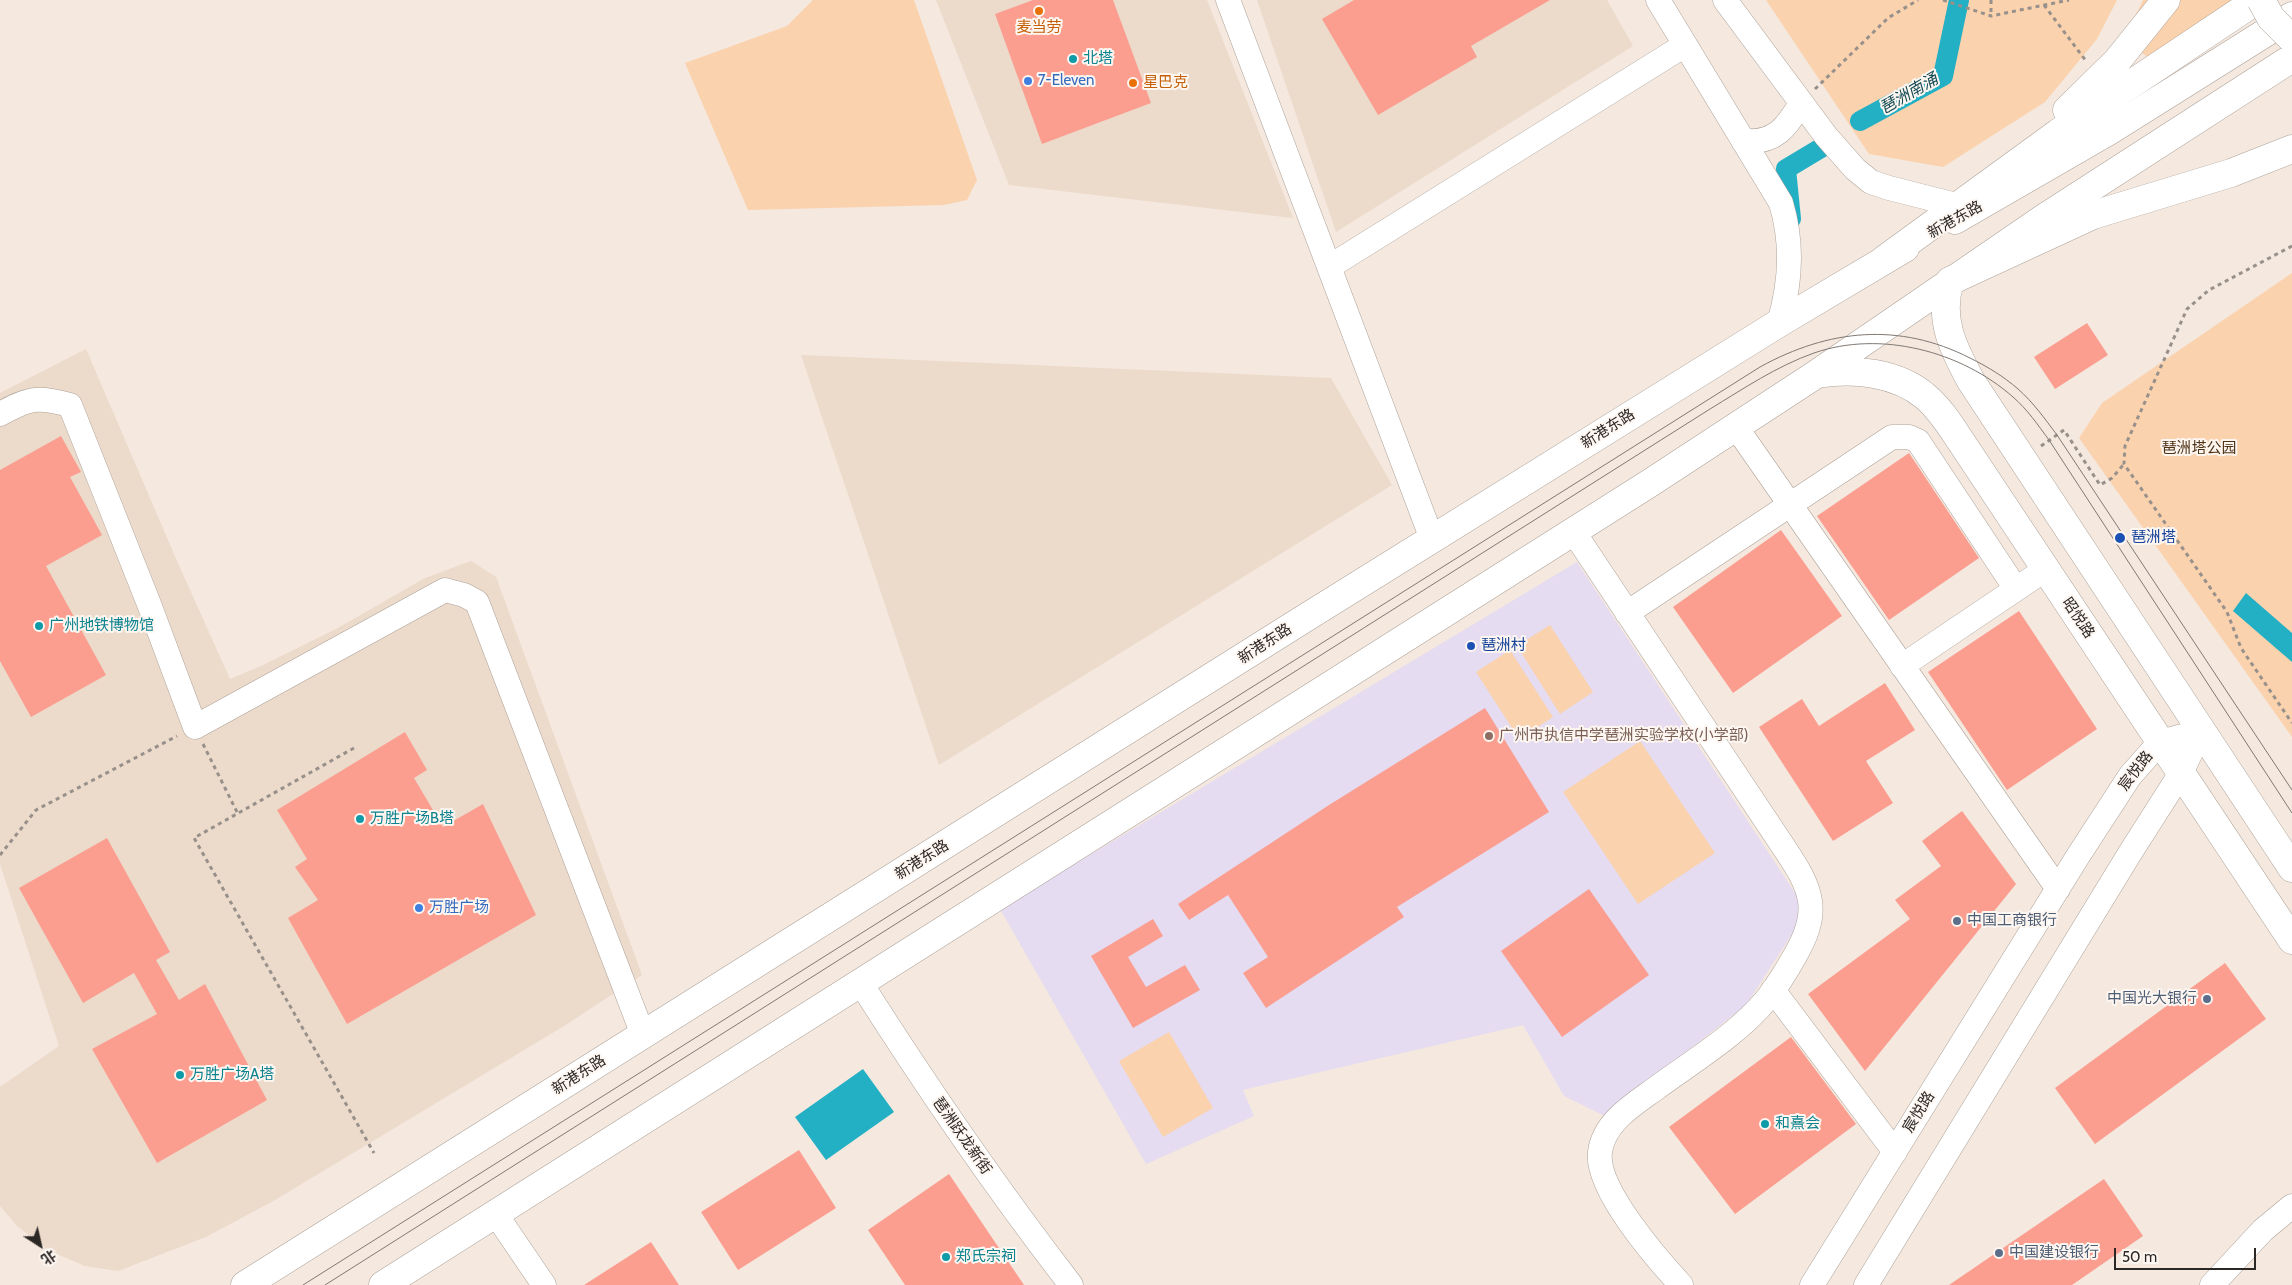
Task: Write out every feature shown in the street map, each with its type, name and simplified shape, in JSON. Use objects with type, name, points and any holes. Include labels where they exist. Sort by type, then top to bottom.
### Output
[{"type":"main road","points":[[1961,207],[2099,80],[2133,42],[2166,0]]},
{"type":"main road","points":[[1961,207],[2066,128],[2257,0]]},
{"type":"main road","points":[[2261,0],[2270,18],[2292,39]]},
{"type":"main road","name":"新港东路","points":[[245,1285],[1432,539],[1885,259],[1961,207],[2102,135],[2292,16]]},
{"type":"main road","points":[[383,1285],[1736,428],[1950,281],[2142,154],[2292,58]]},
{"type":"main road","points":[[2292,149],[2231,173],[2093,215],[1950,281],[1945,296],[1946,320],[1961,363],[1971,382],[2292,868]]},
{"type":"main road","name":"昭悦路","points":[[1815,375],[1839,370],[1863,372],[1892,378],[1925,396],[1945,419],[2292,940]]},
{"type":"street","points":[[1228,0],[1432,539]]},
{"type":"street","points":[[1658,0],[1781,203],[1787,224],[1790,254],[1789,284],[1780,323]]},
{"type":"street","points":[[1725,0],[1801,103],[1854,170],[1871,182],[1961,207]]},
{"type":"street","points":[[1329,267],[1685,45]]},
{"type":"street","points":[[1743,141],[1756,142],[1772,137],[1791,120],[1801,103]]},
{"type":"street","points":[[0,414],[24,401],[46,398],[70,405],[149,604],[195,727],[445,590],[464,595],[477,602],[643,1035]]},
{"type":"street","points":[[1736,428],[2058,889]]},
{"type":"street","points":[[1628,613],[1892,437],[1909,437],[1918,441],[2016,589]]},
{"type":"street","points":[[1573,532],[1800,873],[1810,900],[1809,926],[1799,948],[1773,990],[1746,1020],[1621,1115],[1605,1134],[1600,1154],[1602,1174],[1613,1195],[1644,1242],[1681,1285]]},
{"type":"street","points":[[1902,666],[2046,569]]},
{"type":"street","points":[[1866,1285],[2130,852],[2181,773],[2201,731]]},
{"type":"street","name":"宸悦路","points":[[1812,1285],[2130,776],[2160,742],[2201,731]]},
{"type":"street","name":"琶洲跃龙新街","points":[[860,982],[902,1048],[1020,1220],[1071,1285]]},
{"type":"street","points":[[1773,990],[1895,1152]]},
{"type":"street","points":[[2212,1285],[2263,1230],[2292,1206]]},
{"type":"street","points":[[495,1213],[544,1285]]},
{"type":"path","points":[[1801,103],[1888,18],[1918,0]]},
{"type":"path","points":[[1943,0],[1991,16],[2068,0]]},
{"type":"path","points":[[1991,0],[1991,16]]},
{"type":"path","points":[[2044,5],[2099,80]]},
{"type":"path","points":[[2041,446],[2064,430],[2100,485],[2112,478],[2124,464],[2125,446],[2187,309],[2209,290],[2292,246]]},
{"type":"path","points":[[2124,464],[2227,612],[2241,648],[2292,722]]},
{"type":"path","points":[[0,855],[36,810],[195,727],[238,814]]},
{"type":"path","points":[[354,748],[194,838],[374,1153]]},
{"type":"shaded area","points":[[936,0],[1207,0],[1293,218],[1009,185]]},
{"type":"shaded area","points":[[1257,0],[1607,0],[1633,46],[1336,232]]},
{"type":"shaded area","name":"万胜广场","points":[[86,349],[230,679],[336,629],[425,578],[471,561],[496,577],[642,975],[564,1026],[275,1200],[206,1237],[118,1271],[85,1266],[50,1251],[17,1226],[0,1206],[0,1087],[59,1046],[0,864],[0,393]]},
{"type":"shaded area","points":[[801,355],[1331,378],[1392,485],[939,765]]},
{"type":"shaded area","name":"广州市执信中学琶洲实验学校(小学部)","points":[[1577,562],[1807,911],[1746,1005],[1605,1116],[1564,1096],[1523,1025],[1243,1090],[1254,1116],[1146,1164],[1000,909]]},
{"type":"green space","points":[[813,0],[914,0],[977,180],[967,200],[944,205],[748,210],[685,63],[787,26]]},
{"type":"green space","points":[[1766,0],[2117,0],[2097,39],[2045,102],[1943,167],[1869,154]]},
{"type":"green space","points":[[2143,0],[2252,0],[2149,58],[2124,40]]},
{"type":"green space","name":"琶洲塔公园","points":[[2292,273],[2292,737],[2079,438],[2102,403]]},
{"type":"green space","points":[[1550,625],[1593,692],[1560,714],[1517,646]]},
{"type":"green space","points":[[1510,650],[1553,717],[1519,739],[1476,672]]},
{"type":"green space","points":[[1640,741],[1715,853],[1638,904],[1563,792]]},
{"type":"green space","points":[[1169,1032],[1213,1108],[1163,1137],[1119,1061]]},
{"type":"water","points":[[2246,593],[2292,633],[2292,662],[2233,611]]},
{"type":"water","points":[[863,1069],[894,1112],[826,1160],[795,1117]]},
{"type":"building","name":"北塔","points":[[1033,0],[1113,0],[1151,103],[1042,144],[995,14]]},
{"type":"building","points":[[1354,0],[1550,0],[1471,46],[1477,57],[1378,115],[1322,19]]},
{"type":"building","points":[[2087,323],[2108,355],[2055,389],[2034,357]]},
{"type":"building","points":[[61,436],[81,472],[70,477],[102,535],[46,566],[106,675],[31,717],[0,661],[0,470]]},
{"type":"building","points":[[1909,453],[1979,558],[1889,620],[1817,516]]},
{"type":"building","points":[[1781,530],[1842,616],[1733,693],[1673,607]]},
{"type":"building","points":[[2019,611],[2097,729],[2007,790],[1928,672]]},
{"type":"building","points":[[1885,683],[1915,730],[1866,761],[1893,803],[1833,841],[1759,727],[1802,699],[1819,726]]},
{"type":"building","points":[[1485,708],[1549,812],[1397,907],[1404,917],[1266,1008],[1243,973],[1268,957],[1228,895],[1189,920],[1178,904],[1329,805]]},
{"type":"building","name":"万胜广场","points":[[405,732],[427,770],[414,778],[443,827],[483,804],[536,915],[347,1024],[288,918],[318,900],[295,867],[307,859],[277,810]]},
{"type":"building","points":[[1962,811],[2016,884],[1865,1071],[1808,994],[1910,919],[1895,900],[1941,866],[1922,841]]},
{"type":"building","points":[[107,838],[170,952],[156,960],[179,1000],[205,984],[267,1100],[157,1163],[92,1049],[157,1014],[134,973],[83,1003],[19,888]]},
{"type":"building","points":[[1589,889],[1649,975],[1562,1037],[1501,951]]},
{"type":"building","points":[[1153,919],[1163,936],[1128,957],[1146,987],[1185,965],[1200,990],[1133,1028],[1091,956]]},
{"type":"building","points":[[2225,963],[2266,1019],[2095,1144],[2055,1088]]},
{"type":"building","name":"和熹会","points":[[1791,1037],[1856,1124],[1735,1214],[1669,1127]]},
{"type":"building","points":[[799,1150],[836,1208],[738,1270],[701,1212]]},
{"type":"building","name":"郑氏宗祠","points":[[949,1174],[1024,1285],[905,1285],[868,1230]]},
{"type":"building","points":[[2104,1179],[2143,1236],[2072,1285],[1949,1285]]},
{"type":"building","points":[[651,1242],[679,1285],[584,1285]]},
{"type":"waterway","name":"琶洲南涌","points":[[1860,121],[1943,76],[1959,0]]},
{"type":"waterway","name":"琶洲南涌","points":[[1791,219],[1786,169],[1821,148]]},
{"type":"tram line","points":[[303,1285],[1760,367],[1812,344],[1864,335],[1891,335],[1917,339],[1943,346],[1970,358],[2007,380],[2023,394],[2057,435],[2292,790]]},
{"type":"tram line","points":[[325,1285],[1710,409],[1760,378],[1787,364],[1814,353],[1839,346],[1892,345],[1919,349],[1945,357],[1969,367],[1992,381],[2023,407],[2049,440],[2292,813]]},
{"type":"place","name":"麦当劳","points":[[1039,11]]},
{"type":"place","name":"北塔","points":[[1073,59]]},
{"type":"place","name":"7-Eleven","points":[[1028,81]]},
{"type":"place","name":"星巴克","points":[[1133,83]]},
{"type":"place","name":"琶洲塔","points":[[2120,538]]},
{"type":"place","name":"广州地铁博物馆","points":[[39,626]]},
{"type":"place","name":"琶洲村","points":[[1471,646]]},
{"type":"place","name":"广州市执信中学琶洲实验学校(小学部)","points":[[1489,736]]},
{"type":"place","name":"万胜广场B塔","points":[[360,819]]},
{"type":"place","name":"万胜广场","points":[[419,908]]},
{"type":"place","name":"中国工商银行","points":[[1957,921]]},
{"type":"place","name":"中国光大银行","points":[[2207,999]]},
{"type":"place","name":"万胜广场A塔","points":[[180,1075]]},
{"type":"place","name":"和熹会","points":[[1765,1124]]},
{"type":"place","name":"中国建设银行","points":[[1999,1253]]},
{"type":"place","name":"郑氏宗祠","points":[[946,1257]]}]
